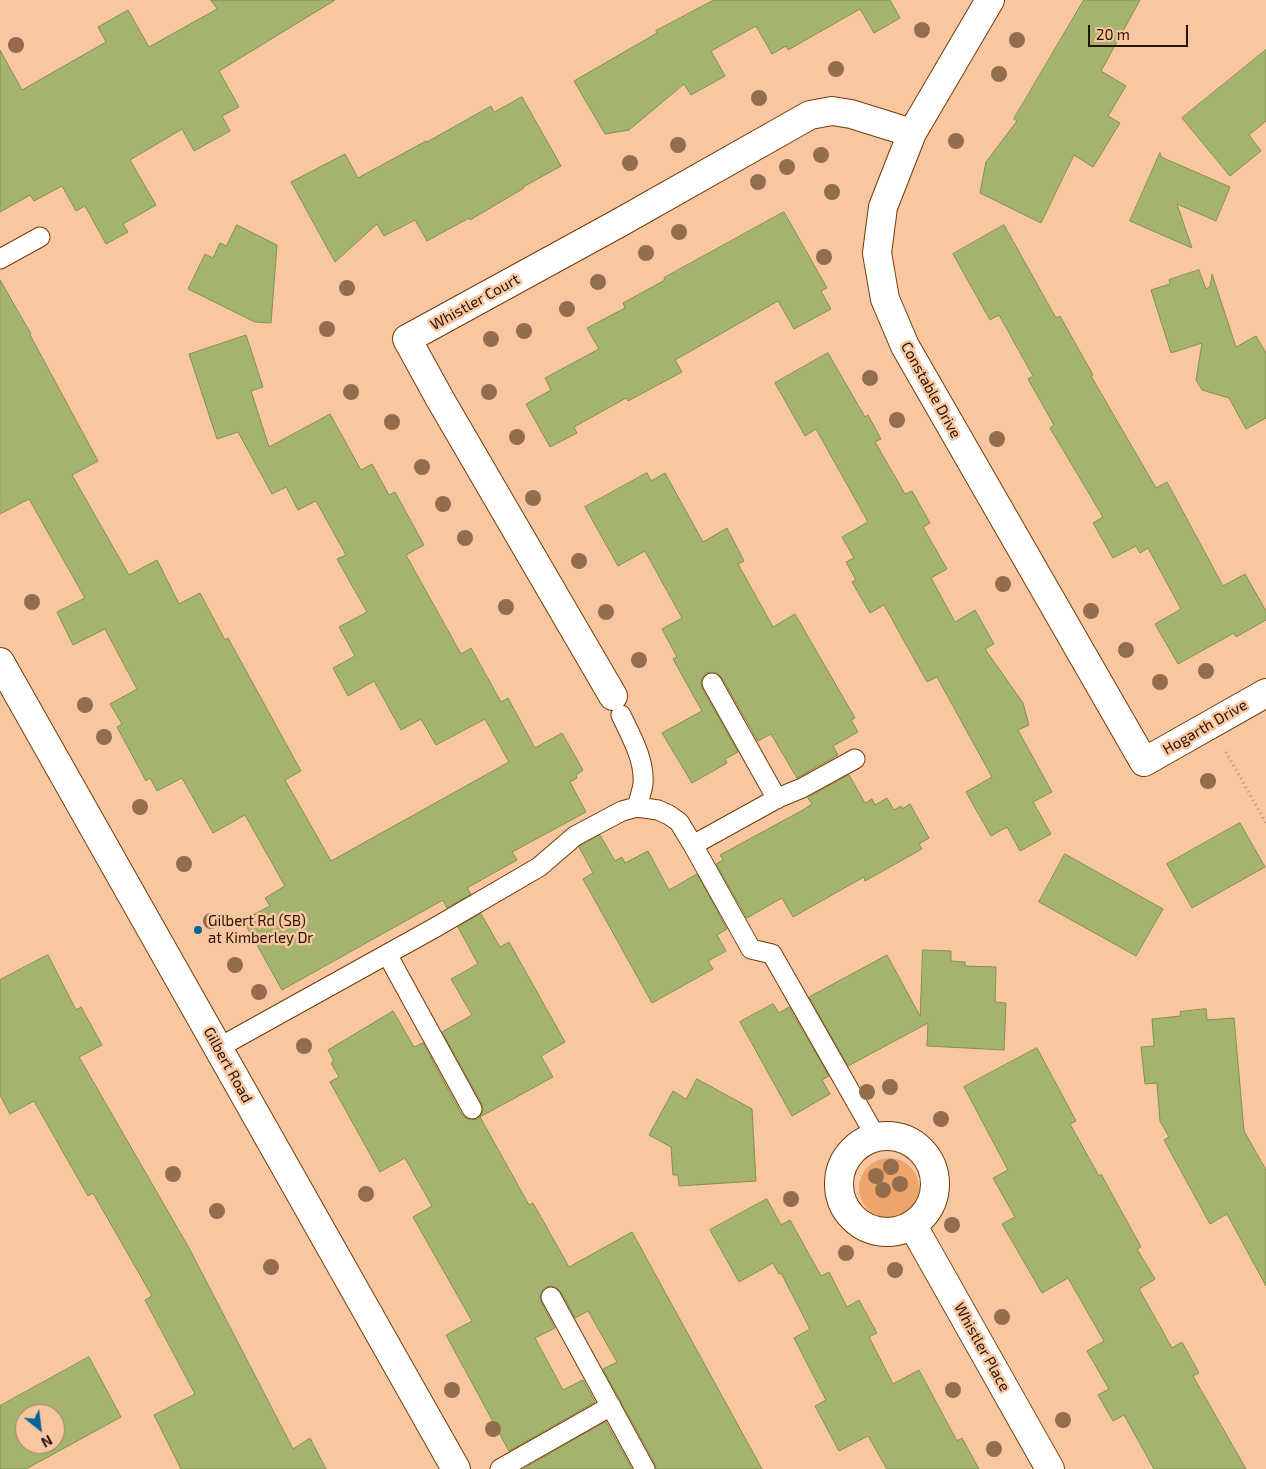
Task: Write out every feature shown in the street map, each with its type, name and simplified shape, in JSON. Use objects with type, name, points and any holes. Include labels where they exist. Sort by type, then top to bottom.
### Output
[{"type":"street","name":"Constable Drive","points":[[990,0],[912,133],[883,206],[877,253],[885,299],[905,346],[1144,762]]},
{"type":"street","name":"Whistler Court","points":[[617,705],[444,407],[407,339],[619,224],[810,115],[832,111],[852,114],[912,133]]},
{"type":"street","name":"Gilbert Road","points":[[0,662],[456,1469]]},
{"type":"street","name":"Hogarth Drive","points":[[1144,762],[1266,693]]},
{"type":"street","points":[[895,1136],[911,1142],[924,1152],[932,1167],[936,1183],[933,1200],[926,1215],[913,1226],[899,1232],[883,1233],[868,1230],[855,1222],[845,1210],[839,1196],[838,1180],[842,1165],[850,1152],[862,1142],[876,1137],[895,1136]]},
{"type":"street","name":"Whistler Place","points":[[913,1226],[1050,1469]]},
{"type":"lane","points":[[0,259],[40,237]]},
{"type":"lane","points":[[712,684],[777,799]]},
{"type":"lane","points":[[617,705],[636,748],[642,772],[643,784],[637,807]]},
{"type":"lane","points":[[693,845],[855,758]]},
{"type":"lane","points":[[218,1048],[539,867],[574,836],[622,811],[637,807],[658,810],[679,822],[751,948],[772,954],[876,1137]]},
{"type":"lane","points":[[387,954],[472,1109]]},
{"type":"lane","points":[[551,1297],[645,1469]]},
{"type":"lane","points":[[500,1469],[611,1406]]},
{"type":"path","points":[[1210,724],[1266,823]]},
{"type":"shaded area","points":[[889,1158],[906,1163],[914,1171],[919,1188],[914,1205],[906,1213],[889,1218],[872,1213],[864,1205],[859,1188],[864,1171],[872,1163]]},
{"type":"building","points":[[211,0],[335,0],[219,71],[239,107],[222,116],[230,131],[194,151],[182,129],[130,160],[156,205],[123,224],[128,232],[106,244],[85,206],[76,211],[62,186],[34,201],[30,195],[0,212],[0,50],[22,90],[106,42],[98,27],[128,10],[149,47],[217,9]]},
{"type":"building","points":[[714,0],[890,0],[900,18],[874,33],[860,9],[788,50],[786,46],[772,54],[756,26],[711,51],[725,76],[691,95],[684,84],[629,130],[605,134],[574,81],[657,33],[656,31]]},
{"type":"building","points":[[1084,0],[1140,0],[1101,71],[1126,86],[1108,116],[1120,123],[1093,167],[1074,155],[1041,223],[980,193],[986,162],[1017,121],[1014,119]]},
{"type":"building","points":[[1266,50],[1266,121],[1249,135],[1261,151],[1230,176],[1182,118]]},
{"type":"building","points":[[522,97],[561,166],[470,220],[469,218],[427,241],[415,220],[384,236],[377,224],[335,262],[291,182],[345,154],[358,178],[491,106],[494,112]]},
{"type":"building","points":[[1160,153],[1161,157],[1230,187],[1216,221],[1177,204],[1192,248],[1130,221]]},
{"type":"building","points":[[784,212],[827,288],[821,291],[831,309],[794,329],[778,301],[675,360],[682,372],[628,401],[626,398],[574,427],[577,433],[550,447],[526,404],[551,390],[545,378],[599,349],[587,328],[625,308],[623,303],[665,280],[664,278]]},
{"type":"building","points":[[237,225],[277,245],[271,323],[255,322],[188,289],[205,254],[213,258],[220,243],[226,246]]},
{"type":"building","points":[[1004,225],[1056,318],[1060,316],[1093,375],[1091,376],[1156,488],[1167,482],[1223,586],[1245,574],[1266,611],[1266,620],[1236,637],[1234,633],[1178,664],[1155,624],[1181,609],[1148,548],[1140,553],[1136,546],[1113,558],[1093,523],[1103,517],[1050,428],[1054,425],[1028,379],[1033,376],[999,315],[990,320],[953,254]]},
{"type":"building","points":[[1199,270],[1206,289],[1210,287],[1212,274],[1236,347],[1256,336],[1266,353],[1266,418],[1246,429],[1229,398],[1202,390],[1196,380],[1202,343],[1171,353],[1151,290],[1170,284],[1169,280]]},
{"type":"building","points":[[0,280],[31,334],[98,461],[72,475],[129,575],[157,560],[179,604],[200,593],[225,640],[228,638],[301,771],[285,780],[331,861],[509,762],[485,719],[436,745],[421,719],[401,730],[374,681],[348,696],[333,668],[355,656],[339,627],[367,612],[337,559],[346,555],[316,501],[298,510],[286,487],[272,494],[238,432],[217,439],[189,354],[246,335],[263,387],[251,391],[269,447],[330,414],[361,470],[372,464],[389,495],[395,492],[424,545],[406,555],[461,654],[471,648],[501,702],[508,698],[535,748],[562,733],[583,770],[576,775],[577,778],[570,782],[586,812],[512,852],[517,860],[467,888],[471,894],[447,908],[443,900],[282,990],[243,920],[270,906],[265,898],[285,886],[245,815],[213,833],[182,778],[157,791],[150,778],[146,781],[117,727],[122,724],[110,704],[137,689],[105,629],[73,645],[57,612],[85,598],[29,499],[0,514]]},
{"type":"building","points":[[828,353],[865,417],[868,415],[881,439],[875,442],[905,494],[912,491],[930,523],[923,527],[947,569],[931,578],[955,622],[975,610],[994,644],[985,649],[1023,703],[1029,725],[1018,730],[1052,792],[1033,802],[1051,834],[1020,851],[1007,827],[991,836],[966,792],[992,777],[937,677],[927,682],[884,605],[870,613],[852,582],[856,580],[846,562],[854,558],[842,537],[868,522],[816,429],[805,436],[775,383]]},
{"type":"building","points":[[647,473],[651,481],[665,473],[703,542],[727,528],[744,561],[738,564],[773,627],[795,614],[855,718],[851,720],[858,732],[833,746],[838,755],[797,778],[771,734],[758,741],[722,678],[717,673],[706,673],[702,678],[702,688],[738,752],[725,759],[727,763],[692,783],[662,733],[702,711],[673,659],[677,657],[662,629],[682,618],[645,551],[618,566],[585,507]]},
{"type":"building","points":[[849,775],[865,803],[872,799],[875,805],[887,798],[894,810],[901,806],[902,809],[910,804],[929,838],[919,844],[922,849],[865,881],[864,877],[793,917],[782,898],[747,918],[716,864],[723,860],[720,855],[803,810],[812,804],[808,798]]},
{"type":"building","points":[[1240,823],[1265,867],[1192,908],[1167,864]]},
{"type":"building","points":[[600,835],[615,861],[622,857],[625,863],[648,851],[669,890],[697,874],[727,929],[717,935],[726,951],[708,961],[713,969],[652,1003],[583,879],[593,873],[579,847]]},
{"type":"building","points":[[1065,854],[1163,909],[1136,956],[1039,902]]},
{"type":"building","points":[[481,914],[500,947],[509,942],[565,1042],[541,1056],[553,1077],[480,1117],[529,1205],[533,1203],[569,1267],[632,1232],[762,1469],[656,1469],[603,1369],[617,1362],[588,1311],[575,1318],[561,1292],[556,1287],[545,1287],[540,1296],[541,1302],[555,1328],[535,1338],[563,1390],[583,1380],[595,1402],[509,1451],[446,1335],[472,1321],[413,1217],[432,1206],[405,1158],[380,1172],[330,1082],[339,1077],[331,1063],[334,1061],[328,1050],[393,1011],[414,1047],[423,1043],[462,1115],[471,1120],[478,1119],[483,1110],[482,1104],[442,1032],[472,1015],[451,979],[478,964],[458,927]]},
{"type":"building","points":[[923,950],[951,951],[951,961],[965,962],[965,966],[996,967],[995,1002],[1006,1003],[1004,1050],[927,1046],[928,1023],[848,1066],[809,997],[887,955],[920,1016]]},
{"type":"building","points":[[48,955],[76,1010],[81,1007],[102,1045],[79,1057],[189,1248],[293,1449],[310,1438],[326,1469],[181,1469],[154,1415],[195,1394],[145,1300],[152,1296],[93,1193],[88,1196],[34,1101],[10,1114],[0,1095],[0,980]]},
{"type":"building","points":[[773,1004],[779,1013],[789,1007],[829,1076],[822,1080],[830,1094],[792,1116],[740,1022]]},
{"type":"building","points":[[1206,1009],[1207,1020],[1234,1018],[1244,1131],[1266,1170],[1266,1286],[1227,1214],[1210,1224],[1164,1140],[1169,1137],[1160,1121],[1157,1083],[1145,1084],[1141,1047],[1154,1046],[1152,1019],[1181,1016],[1180,1012]]},
{"type":"building","points":[[1037,1048],[1076,1121],[1070,1124],[1099,1176],[1101,1174],[1141,1247],[1137,1249],[1155,1279],[1139,1289],[1172,1348],[1182,1342],[1199,1373],[1193,1376],[1246,1469],[1154,1469],[1124,1415],[1113,1421],[1098,1395],[1109,1389],[1087,1351],[1104,1341],[1068,1278],[1042,1293],[1002,1224],[1015,1217],[993,1178],[1008,1170],[964,1087]]},
{"type":"building","points":[[697,1079],[752,1109],[756,1181],[679,1186],[678,1175],[673,1175],[671,1147],[649,1135],[673,1091],[686,1099]]},
{"type":"building","points":[[767,1199],[781,1225],[790,1220],[821,1276],[829,1272],[847,1307],[859,1300],[877,1333],[869,1337],[893,1384],[919,1370],[957,1441],[962,1438],[979,1469],[887,1469],[868,1436],[839,1451],[815,1406],[826,1400],[794,1338],[810,1329],[781,1273],[779,1274],[773,1263],[739,1282],[710,1230]]},
{"type":"building","points":[[89,1357],[121,1417],[65,1448],[65,1404],[15,1404],[15,1454],[53,1454],[26,1469],[0,1469],[0,1406]]},
{"type":"building","points":[[606,1422],[632,1469],[523,1469]]},
{"type":"place","name":"Gilbert Rd (SB) at Kimberley Dr","points":[[198,930]]}]
